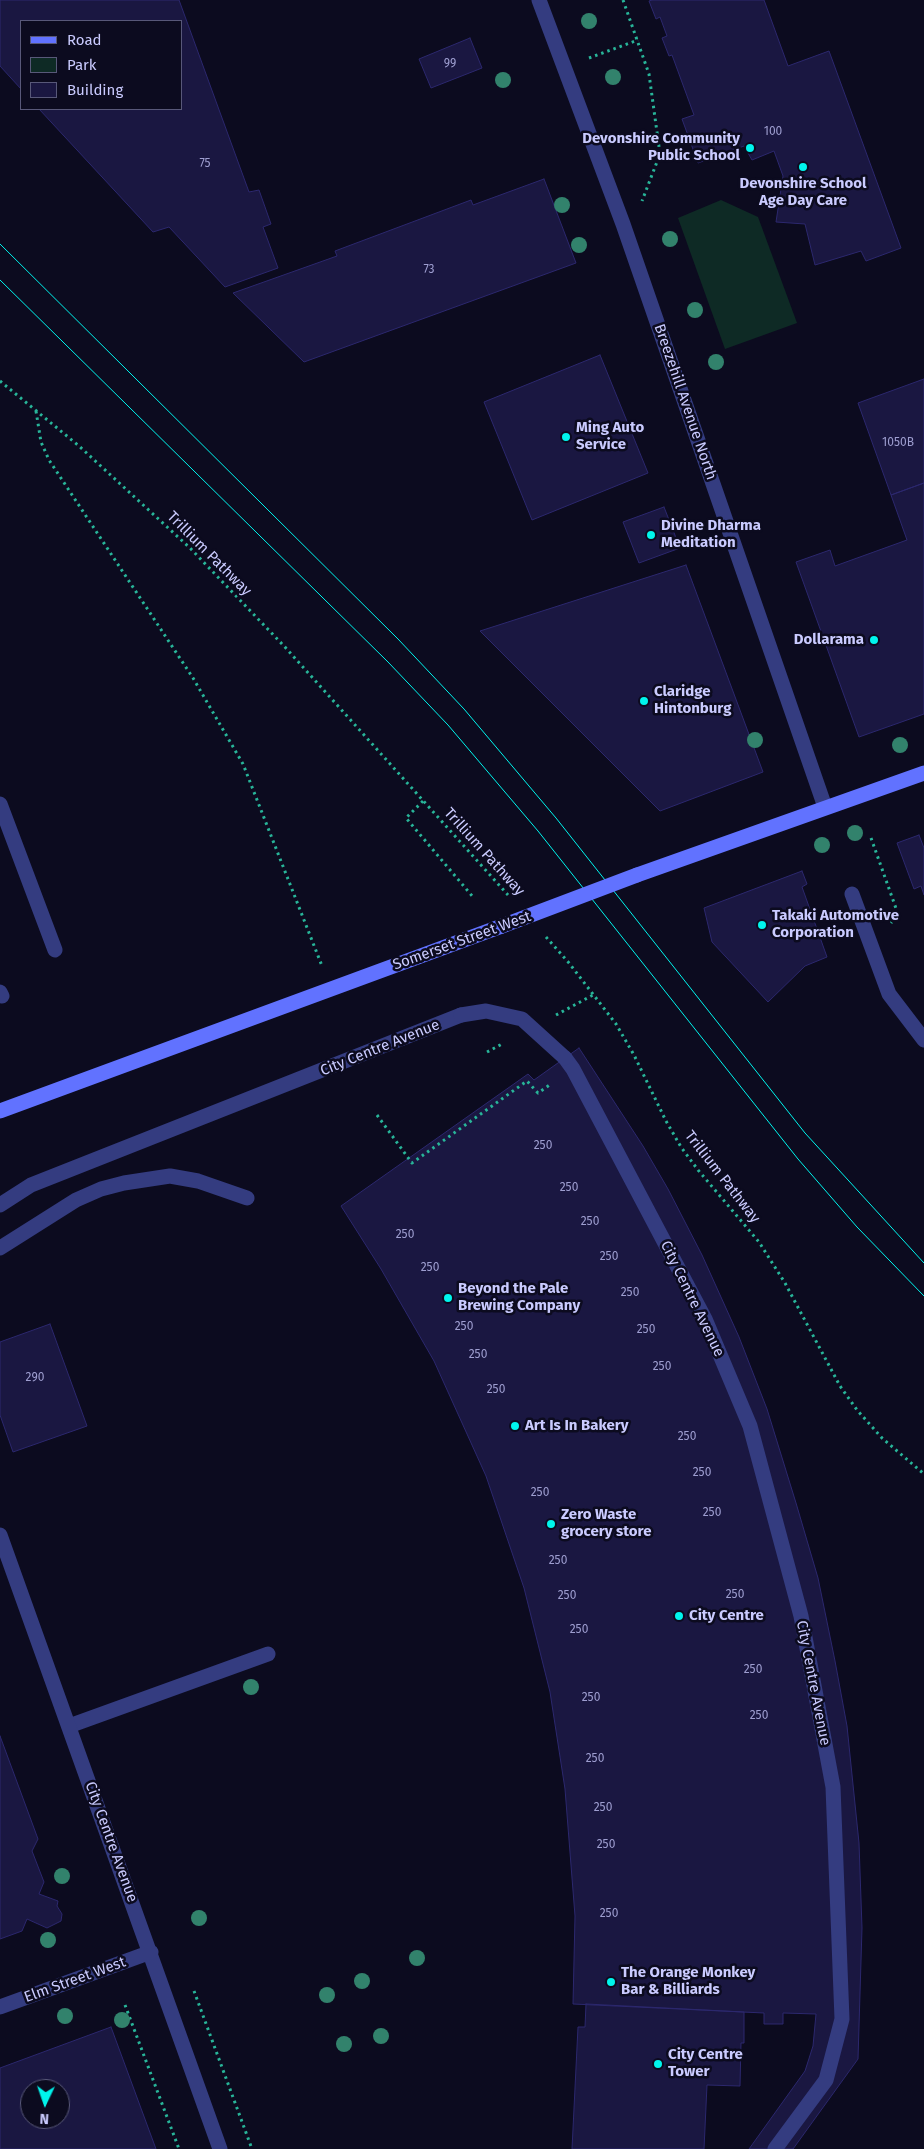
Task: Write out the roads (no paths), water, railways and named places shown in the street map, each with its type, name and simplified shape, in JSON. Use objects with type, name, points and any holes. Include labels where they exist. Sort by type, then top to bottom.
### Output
[{"type":"main road","name":"Somerset Street West","points":[[0,1111],[638,875],[924,773]]},
{"type":"street","name":"Breezehill Avenue North","points":[[539,0],[623,224],[825,807]]},
{"type":"street","points":[[0,804],[55,950]]},
{"type":"street","points":[[852,894],[889,994],[924,1040]]},
{"type":"street","name":"City Centre Avenue","points":[[0,1205],[31,1185],[461,1016],[486,1012],[522,1019],[565,1058],[573,1069],[705,1319],[750,1426],[801,1616],[833,1787],[842,2019],[826,2080],[775,2149]]},
{"type":"street","points":[[0,1248],[76,1200],[101,1189],[124,1182],[170,1176],[198,1181],[247,1198]]},
{"type":"street","name":"City Centre Avenue","points":[[0,1535],[3,1554],[69,1726],[220,2149]]},
{"type":"street","points":[[69,1726],[268,1654]]},
{"type":"street","name":"Elm Street West","points":[[0,2007],[151,1952]]},
{"type":"tram line","points":[[0,244],[398,639],[464,709],[556,818],[805,1133],[924,1263]]},
{"type":"tram line","points":[[0,280],[388,662],[448,725],[538,831],[798,1159],[857,1227],[924,1296]]},
{"type":"place","name":"Devonshire Community Public School","points":[[750,148]]},
{"type":"place","name":"Devonshire School Age Day Care","points":[[803,167]]},
{"type":"place","name":"Ming Auto Service","points":[[566,437]]},
{"type":"place","name":"Divine Dharma Meditation","points":[[651,535]]},
{"type":"place","name":"Dollarama","points":[[874,640]]},
{"type":"place","name":"Claridge Hintonburg","points":[[644,701]]},
{"type":"place","name":"Takaki Automotive Corporation","points":[[762,925]]},
{"type":"place","name":"Beyond the Pale Brewing Company","points":[[448,1298]]},
{"type":"place","name":"Art Is In Bakery","points":[[515,1426]]},
{"type":"place","name":"Zero Waste grocery store","points":[[551,1524]]},
{"type":"place","name":"City Centre","points":[[679,1616]]},
{"type":"place","name":"The Orange Monkey Bar & Billiards","points":[[611,1982]]},
{"type":"place","name":"City Centre Tower","points":[[658,2064]]}]
